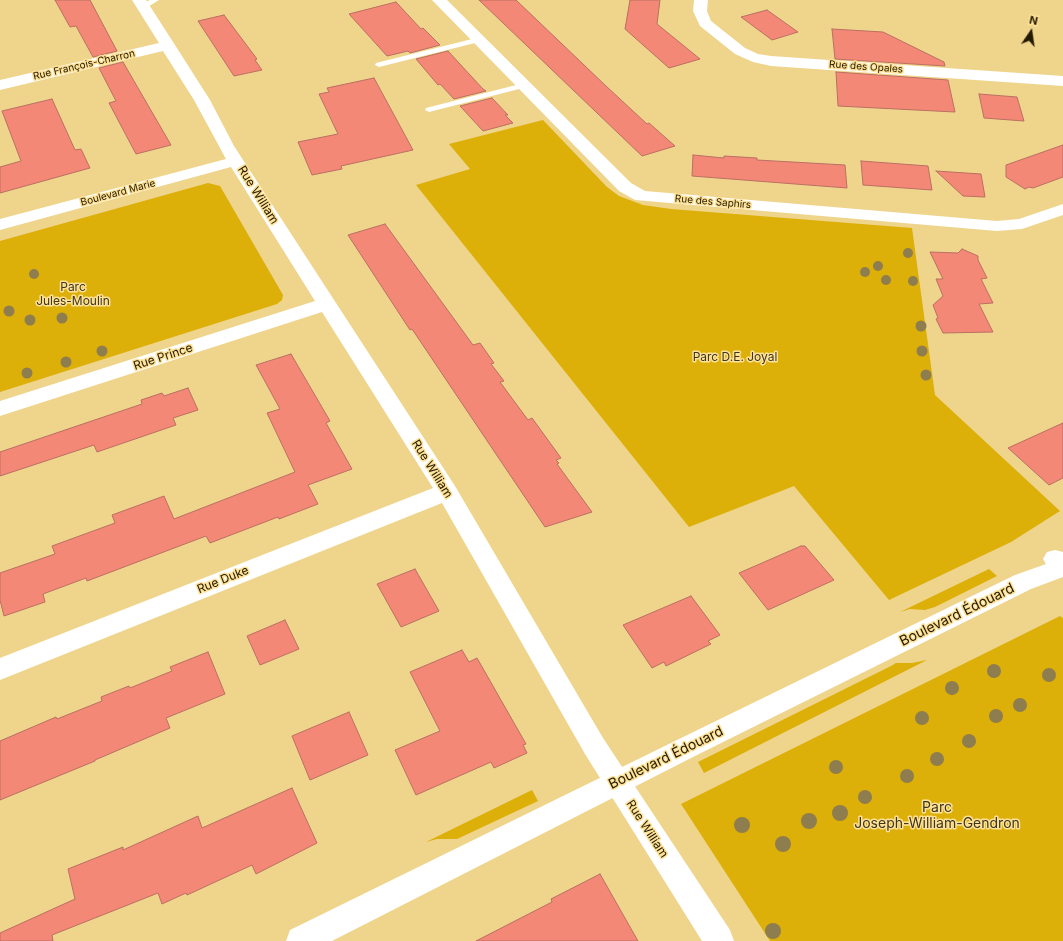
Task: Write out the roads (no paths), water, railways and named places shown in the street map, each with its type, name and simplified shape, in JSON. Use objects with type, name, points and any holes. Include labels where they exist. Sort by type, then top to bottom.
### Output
[{"type":"street","name":"Rue des Saphirs","points":[[439,0],[480,39],[624,187],[642,196],[997,226],[1022,224],[1063,209]]},
{"type":"street","name":"Rue des Opales","points":[[701,0],[700,11],[705,23],[740,51],[753,57],[771,61],[1063,81]]},
{"type":"street","name":"Rue William","points":[[146,2],[168,45],[202,100],[236,161],[446,492],[594,746],[719,941]]},
{"type":"street","name":"Rue François-Charron","points":[[0,85],[168,45]]},
{"type":"street","name":"Boulevard Marie","points":[[0,225],[236,161]]},
{"type":"street","name":"Rue Prince","points":[[0,410],[326,304]]},
{"type":"street","name":"Rue Duke","points":[[0,669],[446,492]]},
{"type":"street","name":"Boulevard Édouard","points":[[301,941],[617,782],[1033,577],[1061,561]]},
{"type":"lane","points":[[379,65],[480,39]]},
{"type":"lane","points":[[429,110],[524,85]]},
{"type":"park label","name":"Parc Jules-Moulin","points":[[73,294]]},
{"type":"park label","name":"Parc D.E. Joyal","points":[[735,357]]},
{"type":"park label","name":"Parc Joseph-William-Gendron","points":[[937,816]]}]
